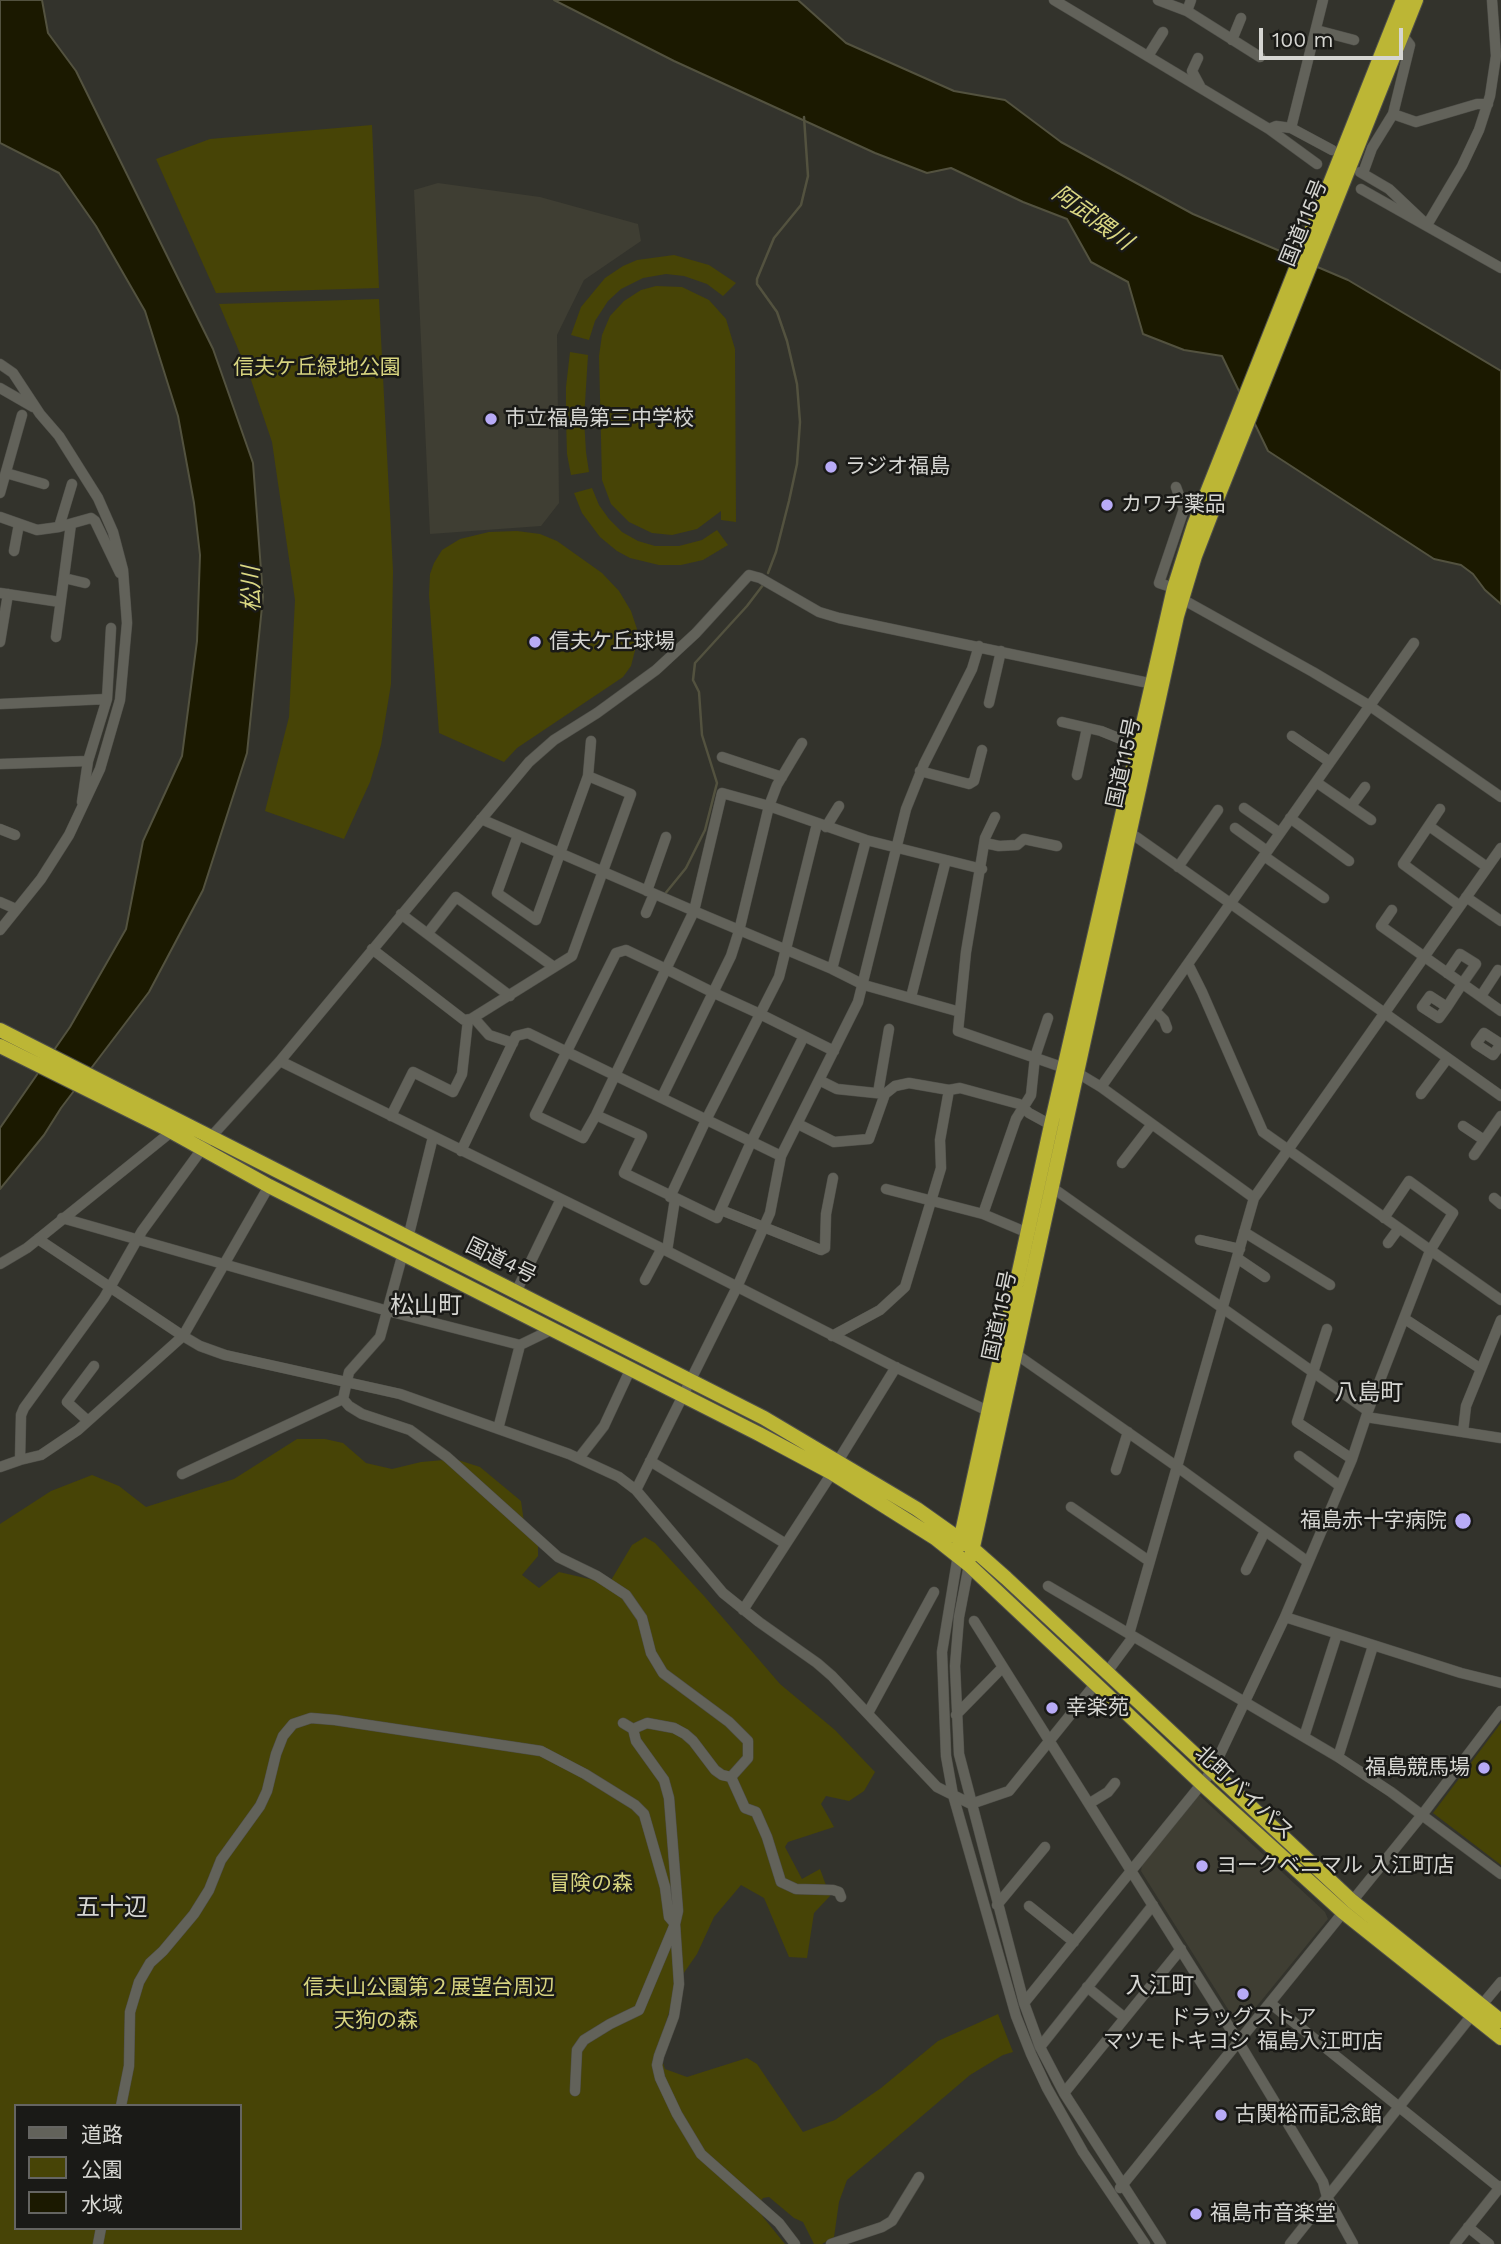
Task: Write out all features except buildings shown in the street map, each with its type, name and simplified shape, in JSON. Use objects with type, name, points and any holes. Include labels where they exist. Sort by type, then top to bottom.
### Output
[{"type":"highway","name":"国道115号","points":[[963,1548],[1178,594],[1195,556],[1212,496],[1338,181],[1403,0]]},
{"type":"highway","name":"国道115号","points":[[1338,181],[1403,36],[1416,0]]},
{"type":"highway","name":"国道115号","points":[[1124,832],[1138,746],[1157,684]]},
{"type":"highway","name":"国道4号","points":[[0,1030],[169,1125]]},
{"type":"highway","name":"国道4号","points":[[0,1046],[408,1238],[764,1418],[835,1467],[963,1548]]},
{"type":"highway","name":"国道115号","points":[[969,1565],[963,1548],[988,1411],[1008,1351],[1028,1233],[1045,1185],[1051,1125],[1071,1070]]},
{"type":"highway","name":"国道4号","points":[[206,1143],[269,1186],[684,1395],[835,1467]]},
{"type":"highway","name":"北町バイパス","points":[[963,1548],[1107,1672],[1212,1771],[1348,1907]]},
{"type":"highway","name":"北町バイパス","points":[[969,1565],[1202,1784],[1348,1907],[1477,2010],[1501,2038]]},
{"type":"highway","name":"北町バイパス","points":[[1477,2010],[1501,2021]]},
{"type":"street","points":[[1054,0],[1269,129],[1317,164]]},
{"type":"street","points":[[1157,0],[1187,12],[1260,57]]},
{"type":"street","points":[[1187,12],[1191,0]]},
{"type":"street","points":[[1291,128],[1323,0]]},
{"type":"street","points":[[1427,225],[1462,166],[1488,104],[1498,34],[1492,0]]},
{"type":"street","points":[[1232,40],[1241,18]]},
{"type":"street","points":[[1316,30],[1354,40]]},
{"type":"street","points":[[1148,56],[1163,32]]},
{"type":"street","points":[[1403,36],[1410,45],[1393,114],[1361,172],[1389,189],[1427,225]]},
{"type":"street","points":[[1198,58],[1192,71],[1200,87]]},
{"type":"street","points":[[1393,114],[1416,122],[1477,104],[1488,104]]},
{"type":"street","points":[[1269,129],[1276,126],[1291,128],[1332,150]]},
{"type":"street","points":[[1361,189],[1501,268]]},
{"type":"street","points":[[0,364],[13,373],[40,414],[73,456],[98,498],[113,532],[124,579],[127,624],[120,699],[100,769],[62,846],[41,879],[0,930]]},
{"type":"street","points":[[0,387],[29,404],[40,414]]},
{"type":"street","points":[[0,493],[22,415]]},
{"type":"street","points":[[6,473],[44,484]]},
{"type":"street","points":[[59,527],[72,484]]},
{"type":"street","points":[[1177,487],[1184,509],[1159,583],[1370,706],[1501,797]]},
{"type":"street","points":[[0,517],[37,530],[91,518],[124,579]]},
{"type":"street","points":[[14,551],[19,524]]},
{"type":"street","points":[[56,637],[71,524]]},
{"type":"street","points":[[20,1460],[21,1415],[24,1408],[110,1287],[142,1231],[206,1143],[280,1061],[529,762],[554,740],[656,670],[696,633],[749,575],[760,578],[819,612],[1157,684]]},
{"type":"street","points":[[64,579],[85,583]]},
{"type":"street","points":[[0,638],[4,594],[60,602]]},
{"type":"street","points":[[82,806],[88,761],[107,699],[111,628]]},
{"type":"street","points":[[1101,1087],[1414,643]]},
{"type":"street","points":[[636,1490],[764,1228],[770,1213],[781,1156],[859,1002],[906,809],[920,772],[979,646]]},
{"type":"street","points":[[989,703],[1001,651]]},
{"type":"street","points":[[0,704],[107,699]]},
{"type":"street","points":[[1062,722],[1101,731],[1138,746]]},
{"type":"street","points":[[1077,775],[1087,728]]},
{"type":"street","points":[[1292,736],[1329,762]]},
{"type":"street","points":[[518,835],[497,893],[536,920],[588,776],[591,741]]},
{"type":"street","points":[[663,1097],[714,993],[739,931],[769,806],[802,743]]},
{"type":"street","points":[[920,772],[968,783],[974,781],[982,750]]},
{"type":"street","points":[[722,757],[782,777]]},
{"type":"street","points":[[0,764],[88,761]]},
{"type":"street","points":[[372,949],[464,1020],[471,1019],[510,996],[575,952],[631,794],[588,776]]},
{"type":"street","points":[[1315,782],[1371,820]]},
{"type":"street","points":[[1351,806],[1365,787]]},
{"type":"street","points":[[834,1051],[761,1014],[714,993],[666,969],[626,950],[616,953],[536,1115],[583,1138],[596,1115],[615,1074],[666,969],[694,911],[722,793],[769,806],[866,840],[982,869]]},
{"type":"street","points":[[645,1280],[665,1249],[672,1198],[706,1120],[779,977],[821,825],[839,806]]},
{"type":"street","points":[[1244,808],[1280,833]]},
{"type":"street","points":[[1440,809],[1403,864],[1463,902],[1501,921]]},
{"type":"street","points":[[1178,867],[1218,810]]},
{"type":"street","points":[[995,817],[985,843],[966,952],[958,1031],[1071,1070],[1101,1087],[1254,1198]]},
{"type":"street","points":[[1290,818],[1349,861]]},
{"type":"street","points":[[481,819],[864,985],[960,1012]]},
{"type":"street","points":[[1429,826],[1488,867]]},
{"type":"street","points":[[1235,828],[1324,898]]},
{"type":"street","points":[[0,829],[15,835]]},
{"type":"street","points":[[1124,832],[1230,903],[1501,1096]]},
{"type":"street","points":[[646,913],[666,837]]},
{"type":"street","points":[[985,843],[999,846],[1017,845],[1024,839],[1057,846]]},
{"type":"street","points":[[832,969],[866,840]]},
{"type":"street","points":[[1107,1672],[1131,1635],[1149,1561],[1254,1198],[1501,848]]},
{"type":"street","points":[[911,997],[946,860]]},
{"type":"street","points":[[428,933],[456,897],[554,967]]},
{"type":"street","points":[[0,902],[16,909]]},
{"type":"street","points":[[1392,910],[1381,926],[1501,1010]]},
{"type":"street","points":[[401,914],[510,996]]},
{"type":"street","points":[[1447,973],[1460,954],[1476,964],[1447,1007]]},
{"type":"street","points":[[1188,964],[1263,1132],[1501,1300]]},
{"type":"street","points":[[1481,996],[1498,970]]},
{"type":"street","points":[[1155,1011],[1164,1020],[1167,1028]]},
{"type":"street","points":[[983,1214],[1016,1119],[1031,1095],[1035,1057],[1048,1018]]},
{"type":"street","points":[[471,1019],[489,1035],[513,1044]]},
{"type":"street","points":[[391,1116],[413,1072],[453,1092],[462,1074],[471,1019]]},
{"type":"street","points":[[798,1124],[834,1142],[869,1139],[881,1093],[889,1029]]},
{"type":"street","points":[[461,1151],[516,1036],[528,1033],[781,1156]]},
{"type":"street","points":[[596,1115],[642,1136],[624,1173],[717,1218],[751,1142],[804,1036]]},
{"type":"street","points":[[1421,1094],[1447,1059]]},
{"type":"street","points":[[280,1061],[988,1411]]},
{"type":"street","points":[[819,1080],[837,1089],[881,1093],[909,1083],[949,1090],[960,1088],[1019,1104],[1051,1125]]},
{"type":"street","points":[[832,1336],[880,1310],[905,1287],[941,1167],[940,1140],[949,1090]]},
{"type":"street","points":[[1474,1155],[1501,1116]]},
{"type":"street","points":[[1122,1163],[1152,1124]]},
{"type":"street","points":[[0,1264],[38,1239],[169,1125]]},
{"type":"street","points":[[1463,1126],[1484,1140]]},
{"type":"street","points":[[408,1238],[433,1137]]},
{"type":"street","points":[[721,1210],[821,1250],[824,1248],[826,1214],[833,1178]]},
{"type":"street","points":[[1024,2003],[1212,1771],[1285,1617],[1352,1459],[1430,1251],[1453,1213],[1409,1181],[1384,1218]]},
{"type":"street","points":[[1045,1185],[1222,1310],[1314,1371],[1367,1414],[1501,1438]]},
{"type":"street","points":[[0,1467],[41,1455],[88,1421],[183,1336],[269,1186]]},
{"type":"street","points":[[886,1189],[983,1214],[1028,1233]]},
{"type":"street","points":[[516,1292],[561,1199]]},
{"type":"street","points":[[62,1218],[388,1311],[520,1345],[553,1329]]},
{"type":"street","points":[[1388,1243],[1399,1228]]},
{"type":"street","points":[[1244,1232],[1329,1285]]},
{"type":"street","points":[[38,1239],[183,1336],[225,1355],[400,1394],[579,1458],[619,1477],[636,1490],[703,1571],[743,1610],[817,1663],[937,1787],[971,1804],[1009,1791],[1096,1683]]},
{"type":"street","points":[[1200,1240],[1238,1254],[1265,1277]]},
{"type":"street","points":[[343,1399],[349,1372],[380,1337],[403,1253]]},
{"type":"street","points":[[1405,1318],[1480,1368]]},
{"type":"street","points":[[1463,1432],[1466,1406],[1501,1320]]},
{"type":"street","points":[[1327,1329],[1297,1422],[1352,1459]]},
{"type":"street","points":[[498,1429],[520,1345]]},
{"type":"street","points":[[1008,1351],[1128,1432],[1308,1562]]},
{"type":"street","points":[[88,1421],[67,1402],[94,1366]]},
{"type":"street","points":[[743,1610],[896,1367]]},
{"type":"street","points":[[579,1458],[604,1426],[631,1368]]},
{"type":"street","points":[[183,1474],[343,1399]]},
{"type":"street","points":[[343,1399],[362,1414],[410,1430],[447,1457],[558,1557],[597,1576],[626,1595],[642,1618],[651,1653],[663,1673],[729,1722],[748,1741],[748,1758],[731,1777]]},
{"type":"street","points":[[1116,1470],[1128,1432]]},
{"type":"street","points":[[1299,1456],[1340,1486]]},
{"type":"street","points":[[650,1461],[786,1544]]},
{"type":"street","points":[[1070,1507],[1149,1561]]},
{"type":"street","points":[[1246,1570],[1265,1531]]},
{"type":"street","points":[[963,1548],[942,1652],[946,1756],[953,1795],[1016,2016],[1031,2054],[1083,2152],[1145,2244]]},
{"type":"street","points":[[969,1565],[957,1637],[956,1715],[959,1754],[1024,2003],[1040,2047],[1064,2093],[1161,2244]]},
{"type":"street","points":[[1048,1586],[1244,1704],[1339,1757],[1501,1874]]},
{"type":"street","points":[[868,1713],[934,1592]]},
{"type":"street","points":[[1285,1617],[1501,1683]]},
{"type":"street","points":[[974,1621],[1238,2040],[1323,2182],[1353,2244]]},
{"type":"street","points":[[1304,1737],[1337,1634]]},
{"type":"street","points":[[1339,1757],[1373,1646]]},
{"type":"street","points":[[956,1715],[1003,1667]]},
{"type":"street","points":[[1113,2197],[1422,1815],[1501,1711]]},
{"type":"street","points":[[121,2104],[129,2066],[130,2012],[139,1982],[150,1962],[163,1951],[204,1898],[221,1860],[260,1806],[267,1791],[276,1754],[283,1737],[293,1724],[312,1718],[334,1720],[541,1751],[555,1756],[635,1805],[643,1814],[662,1875],[669,1917],[675,1924],[679,1984],[674,2016],[657,2065],[660,2078],[677,2114],[701,2154],[770,2215],[795,2244]]},
{"type":"street","points":[[623,1723],[633,1729]]},
{"type":"street","points":[[633,1729],[648,1723],[674,1728],[693,1741],[715,1769],[722,1775],[731,1777]]},
{"type":"street","points":[[575,2091],[577,2050],[584,2040],[639,2010],[678,1912],[669,1798],[664,1780],[633,1737],[633,1729]]},
{"type":"street","points":[[731,1777],[743,1805],[756,1812],[760,1818],[781,1882],[792,1888],[833,1890],[839,1892],[841,1897]]},
{"type":"street","points":[[1090,1803],[1108,1792],[1115,1783]]},
{"type":"street","points":[[997,1905],[1045,1847]]},
{"type":"street","points":[[1040,2047],[1153,1905]]},
{"type":"street","points":[[1029,1906],[1074,1942]]},
{"type":"street","points":[[1064,2093],[1181,1949]]},
{"type":"street","points":[[1290,2244],[1501,1982]]},
{"type":"street","points":[[1087,1987],[1125,2018]]},
{"type":"street","points":[[1270,2003],[1500,2188],[1455,2244]]},
{"type":"street","points":[[831,2244],[892,2221],[919,2177]]},
{"type":"street","points":[[1468,2227],[1489,2244]]},
{"type":"shaded area","name":"市立福島第三中学校","points":[[438,183],[540,197],[638,224],[641,241],[584,280],[557,335],[559,503],[541,526],[430,534],[414,190]]},
{"type":"shaded area","points":[[1199,1795],[1325,1912],[1328,1919],[1243,2023],[1236,2022],[1141,1871],[1142,1865]]},
{"type":"green space","points":[[372,125],[379,288],[216,293],[156,159],[210,139]]},
{"type":"green space","points":[[674,255],[709,265],[736,283],[723,296],[707,284],[684,276],[666,274],[643,278],[621,289],[608,301],[595,321],[589,340],[571,335],[581,307],[605,278],[637,260]]},
{"type":"green space","points":[[656,286],[682,287],[709,300],[726,319],[735,349],[736,522],[721,520],[721,511],[697,529],[672,535],[652,533],[629,522],[611,504],[602,480],[599,356],[602,335],[610,316],[624,301],[641,290]]},
{"type":"green space","name":"信夫ケ丘緑地公園","points":[[379,299],[393,571],[391,684],[381,745],[370,782],[344,839],[265,811],[289,717],[295,600],[272,442],[250,377],[219,304]]},
{"type":"green space","points":[[570,352],[588,355],[584,419],[589,472],[571,475],[567,454],[566,419]]},
{"type":"green space","points":[[592,488],[609,519],[622,532],[638,541],[655,546],[679,546],[702,540],[717,530],[728,545],[703,560],[681,565],[659,565],[630,558],[600,537],[582,513],[574,493]]},
{"type":"green space","name":"信夫ケ丘球場","points":[[489,532],[540,534],[557,541],[602,573],[619,591],[631,611],[639,635],[631,666],[623,677],[517,748],[504,762],[439,733],[429,595],[430,574],[442,550],[460,539]]},
{"type":"green space","points":[[297,1439],[325,1439],[343,1443],[366,1463],[392,1469],[421,1462],[455,1459],[480,1467],[521,1501],[525,1530],[538,1545],[538,1556],[522,1575],[539,1588],[559,1572],[610,1582],[632,1545],[645,1537],[655,1543],[780,1684],[835,1730],[875,1772],[864,1791],[849,1801],[826,1796],[821,1804],[834,1827],[788,1842],[785,1847],[802,1879],[820,1869],[830,1896],[814,1913],[807,1958],[789,1957],[764,1898],[741,1885],[714,1917],[697,1954],[679,1980],[658,2048],[665,2069],[687,2077],[747,2058],[757,2064],[803,2132],[835,2120],[881,2088],[938,2041],[998,2014],[1013,2052],[970,2075],[847,2180],[839,2202],[834,2237],[822,2244],[814,2244],[803,2222],[794,2218],[769,2197],[763,2198],[758,2206],[763,2217],[785,2244],[0,2244],[0,1524],[51,1491],[92,1475],[119,1486],[146,1507],[234,1479]]},
{"type":"green space","name":"福島競馬場","points":[[1501,1723],[1501,1865],[1433,1813]]},
{"type":"water","name":"松川","points":[[0,0],[42,0],[48,33],[76,71],[213,349],[253,463],[263,597],[247,753],[203,890],[149,992],[61,1108],[44,1135],[0,1189],[0,1128],[70,1027],[126,929],[143,841],[182,756],[197,641],[200,555],[194,503],[178,416],[145,311],[96,226],[59,173],[0,143]]},
{"type":"water","name":"阿武隈川","points":[[554,0],[798,0],[846,43],[954,91],[1005,100],[1061,142],[1193,214],[1348,280],[1501,371],[1501,604],[1461,565],[1434,559],[1268,451],[1222,356],[1184,350],[1143,334],[1128,282],[1091,262],[1067,219],[1023,202],[951,168],[927,173],[875,153],[674,61]]},
{"type":"waterway","points":[[768,573],[776,552],[797,464],[800,422],[797,384],[787,341],[777,312],[757,284],[757,279],[774,238],[801,205],[808,176],[804,117]]},
{"type":"waterway","points":[[664,895],[686,868],[705,830],[717,783],[702,735],[699,692],[693,680],[695,663],[763,585]]},
{"type":"place","name":"市立福島第三中学校","points":[[491,419]]},
{"type":"place","name":"ラジオ福島","points":[[831,467]]},
{"type":"place","name":"カワチ薬品","points":[[1107,505]]},
{"type":"place","name":"信夫ケ丘球場","points":[[535,642]]},
{"type":"place","name":"福島赤十字病院","points":[[1463,1521]]},
{"type":"place","name":"幸楽苑","points":[[1052,1708]]},
{"type":"place","name":"福島競馬場","points":[[1484,1768]]},
{"type":"place","name":"ヨークベニマル 入江町店","points":[[1202,1866]]},
{"type":"place","name":"ドラッグストア マツモトキヨシ 福島入江町店","points":[[1243,1994]]},
{"type":"place","name":"古関裕而記念館","points":[[1221,2115]]},
{"type":"place","name":"福島市音楽堂","points":[[1196,2214]]},
{"type":"district","name":"松山町","points":[[426,1306]]},
{"type":"district","name":"八島町","points":[[1369,1393]]},
{"type":"district","name":"五十辺","points":[[112,1908]]},
{"type":"district","name":"入江町","points":[[1160,1986]]},
{"type":"park label","name":"冒険の森","points":[[591,1884]]},
{"type":"park label","name":"信夫山公園第２展望台周辺","points":[[429,1988]]},
{"type":"park label","name":"天狗の森","points":[[376,2021]]}]
